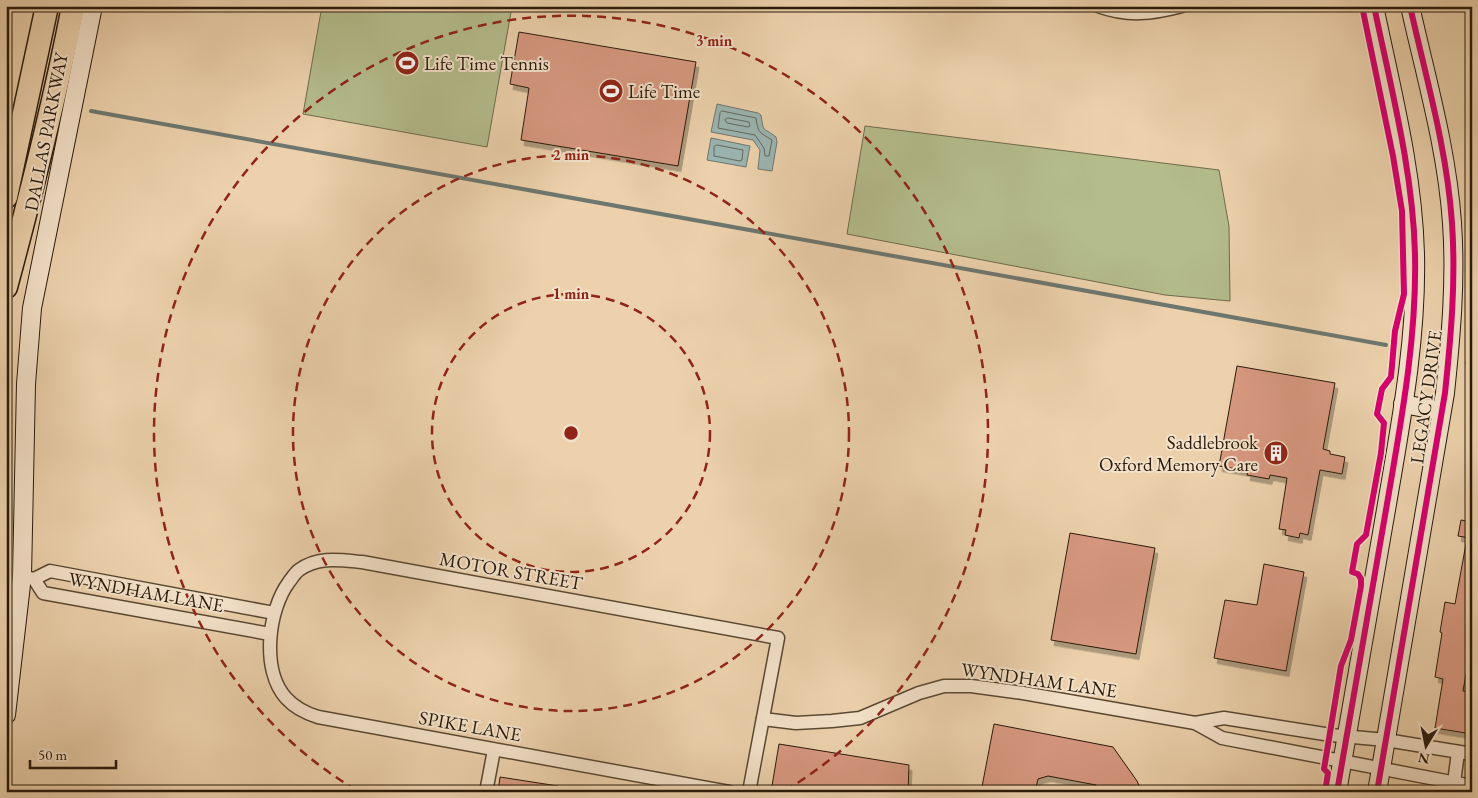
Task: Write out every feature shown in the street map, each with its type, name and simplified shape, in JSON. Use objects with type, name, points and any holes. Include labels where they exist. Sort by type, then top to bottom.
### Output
[{"type":"highway","points":[[6,197],[47,6]]},
{"type":"highway","points":[[6,287],[37,172],[73,6]]},
{"type":"main road","name":"DALLAS PARKWAY","points":[[6,715],[28,577],[26,384],[32,308],[93,6]]},
{"type":"main road","name":"LEGACY DRIVE","points":[[1338,792],[1404,404],[1415,296],[1412,209],[1399,125],[1374,6]]},
{"type":"main road","name":"LEGACY DRIVE","points":[[1377,792],[1441,411],[1451,333],[1454,273],[1452,222],[1441,143],[1410,6]]},
{"type":"main road","points":[[1404,404],[1441,411]]},
{"type":"street","points":[[1098,6],[1116,12],[1138,14],[1182,6]]},
{"type":"street","name":"MOTOR STREET","points":[[272,624],[281,593],[298,571],[315,562],[331,559],[362,562],[778,638],[763,720]]},
{"type":"street","points":[[28,577],[50,571],[272,624]]},
{"type":"street","name":"WYNDHAM LANE","points":[[28,577],[43,593],[272,624]]},
{"type":"street","name":"SPIKE LANE","points":[[272,624],[270,646],[274,676],[285,697],[302,712],[318,718],[730,792]]},
{"type":"street","name":"WYNDHAM LANE","points":[[763,720],[796,723],[860,718],[919,693],[944,686],[962,686],[1023,693],[1195,723],[1222,738],[1472,786]]},
{"type":"street","name":"WYNDHAM LANE","points":[[1195,723],[1224,718],[1347,737],[1386,740],[1472,754]]},
{"type":"street","points":[[749,792],[763,720]]},
{"type":"street","points":[[486,792],[494,750]]},
{"type":"street","points":[[1454,783],[1458,752]]},
{"type":"green space","name":"Life Time Tennis","points":[[322,6],[477,6],[511,12],[487,147],[303,114]]},
{"type":"green space","points":[[865,126],[1219,170],[1229,226],[1230,301],[1165,295],[847,234]]},
{"type":"water","points":[[717,104],[761,115],[763,127],[776,137],[777,142],[772,171],[758,169],[760,150],[753,140],[711,132]]},
{"type":"water","points":[[711,138],[750,146],[746,167],[707,160]]},
{"type":"building","points":[[519,32],[696,62],[678,166],[521,140],[529,88],[510,84]]},
{"type":"building","name":"Saddlebrook Oxford Memory Care","points":[[1237,366],[1335,383],[1323,449],[1330,451],[1330,454],[1345,457],[1342,474],[1320,470],[1308,535],[1300,533],[1299,538],[1285,535],[1286,530],[1279,529],[1287,478],[1270,475],[1269,479],[1247,475],[1248,471],[1219,466]]},
{"type":"building","points":[[1461,520],[1472,522],[1472,675],[1466,674],[1463,691],[1472,692],[1472,734],[1435,728],[1443,679],[1435,677],[1445,602],[1455,604],[1467,538],[1470,538],[1458,536]]},
{"type":"building","points":[[1070,533],[1155,548],[1136,654],[1051,640]]},
{"type":"building","points":[[1264,564],[1304,572],[1286,671],[1214,658],[1225,600],[1257,605]]},
{"type":"building","points":[[994,724],[1113,747],[1137,781],[1142,792],[1095,792],[1096,785],[1048,776],[1038,779],[1035,792],[981,792]]},
{"type":"building","points":[[779,744],[909,765],[908,792],[771,792]]},
{"type":"building","points":[[500,777],[558,786],[557,792],[498,792]]},
{"type":"waterway","points":[[91,111],[1386,345]]},
{"type":"waterway","points":[[1467,363],[1472,364]]},
{"type":"cycle path","points":[[1325,792],[1328,773],[1324,769],[1341,666],[1351,640],[1361,586],[1361,579],[1358,574],[1352,572],[1357,544],[1366,535],[1381,453],[1384,423],[1377,414],[1382,389],[1391,377],[1395,331],[1404,294],[1402,211],[1393,156],[1362,6]]},
{"type":"cycle path","points":[[1337,792],[1403,411],[1411,348],[1415,285],[1413,223],[1406,161],[1374,6]]},
{"type":"cycle path","points":[[1377,792],[1445,393],[1452,308],[1453,244],[1446,168],[1410,6]]},
{"type":"place","name":"Life Time Tennis","points":[[407,63]]},
{"type":"place","name":"Life Time","points":[[611,91]]},
{"type":"place","name":"Saddlebrook Oxford Memory Care","points":[[1276,453]]}]
